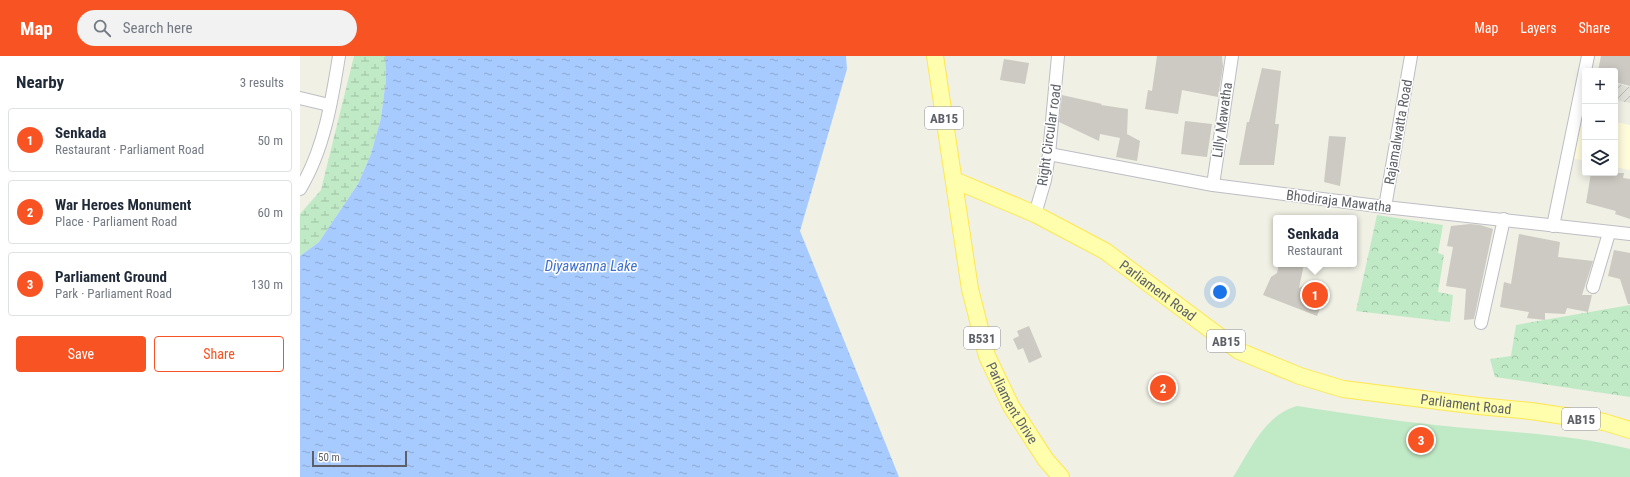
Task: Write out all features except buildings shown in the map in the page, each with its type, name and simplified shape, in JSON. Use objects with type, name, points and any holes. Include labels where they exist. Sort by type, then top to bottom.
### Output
[{"type":"main road","name":"AB15","points":[[935,56],[954,180]]},
{"type":"main road","name":"Parliament Road","points":[[954,180],[1035,214],[1105,251],[1239,351],[1300,376],[1343,388],[1478,406],[1532,411],[1604,422],[1630,430]]},
{"type":"main road","name":"Parliament Drive","points":[[954,180],[970,289],[987,356],[1011,406],[1046,460],[1061,477]]},
{"type":"street","points":[[300,188],[308,175],[323,132],[339,56]]},
{"type":"street","name":"Right Circular road","points":[[1035,214],[1045,180],[1049,154],[1058,56]]},
{"type":"street","name":"Lilly Mawatha","points":[[1213,185],[1232,56]]},
{"type":"street","name":"Rajamalwatta Road","points":[[1385,207],[1411,56]]},
{"type":"street","points":[[1553,226],[1588,56]]},
{"type":"street","points":[[300,98],[329,105]]},
{"type":"street","name":"Bhodiraja Mawatha","points":[[1049,154],[1213,185],[1385,207],[1609,233],[1630,234]]},
{"type":"street","points":[[1481,323],[1504,220]]},
{"type":"street","points":[[1594,287],[1609,233]]},
{"type":"shaded area","points":[[1618,84],[1630,87],[1630,103],[1618,101]]},
{"type":"shaded area","points":[[1576,113],[1582,114],[1582,160],[1572,158]]},
{"type":"shaded area","points":[[1618,123],[1630,125],[1630,170],[1618,168]]},
{"type":"green space","points":[[354,56],[385,56],[386,79],[381,118],[371,154],[358,184],[319,242],[300,256],[300,214],[321,190]]},
{"type":"green space","points":[[1377,215],[1443,225],[1438,253],[1444,255],[1438,292],[1453,295],[1450,322],[1356,311]]},
{"type":"green space","points":[[1630,305],[1630,397],[1495,377],[1490,359],[1511,356],[1516,325]]},
{"type":"green space","points":[[1297,406],[1418,423],[1582,439],[1630,449],[1630,477],[1233,477],[1259,435],[1275,417]]},
{"type":"water","name":"Diyawanna Lake","points":[[385,56],[846,56],[847,69],[800,231],[899,477],[300,477],[300,256],[319,242],[358,184],[371,154],[381,118],[386,79]]},
{"type":"place","name":"Senkada","points":[[1315,295]]},
{"type":"place","name":"War Heroes Monument","points":[[1163,388]]},
{"type":"place","name":"Parliament Ground","points":[[1421,440]]}]
